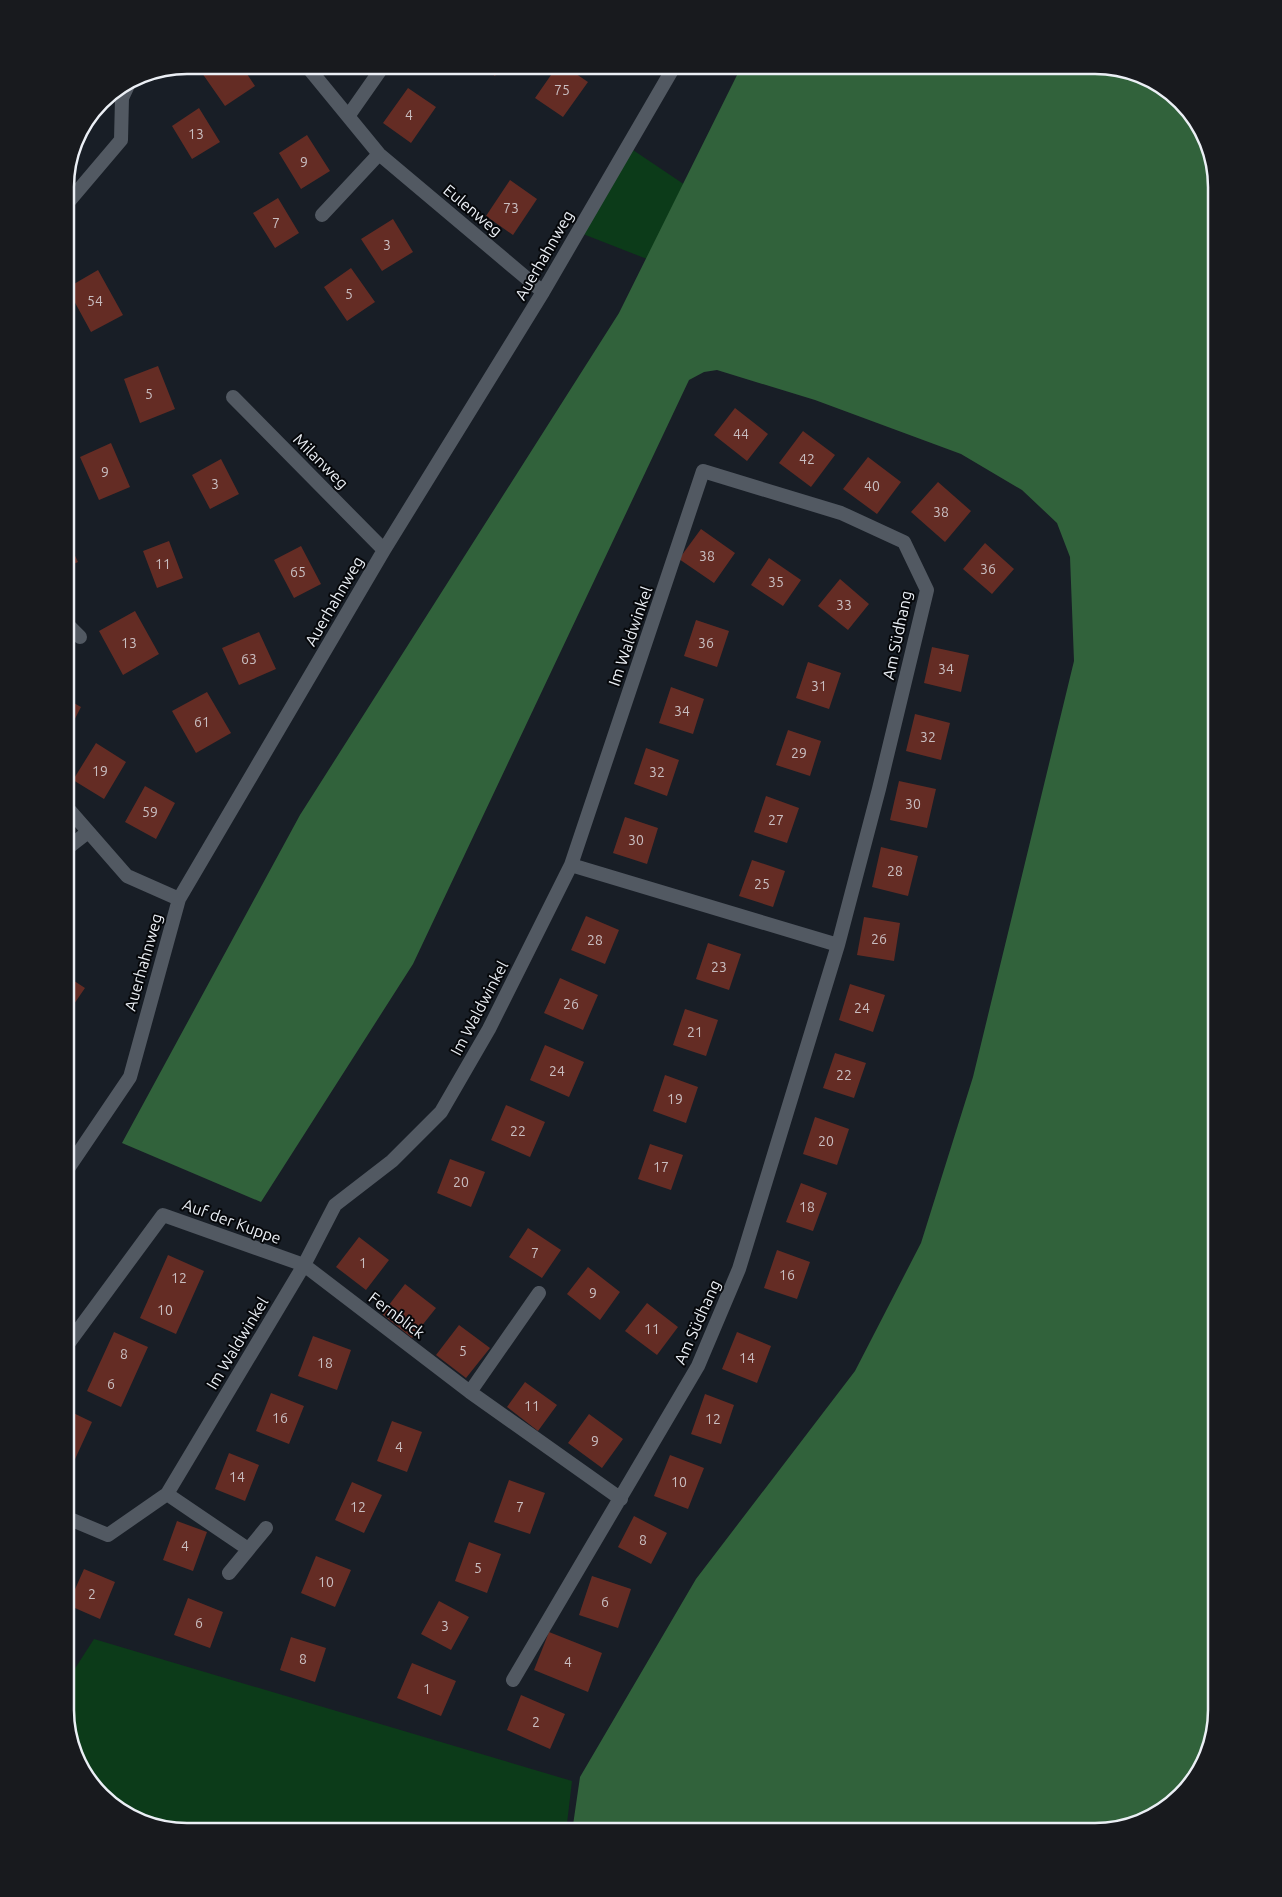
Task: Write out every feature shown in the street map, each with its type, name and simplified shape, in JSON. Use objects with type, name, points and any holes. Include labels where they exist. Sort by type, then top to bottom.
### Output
[{"type":"street","name":"Eulenweg","points":[[314,74],[380,154],[543,292]]},
{"type":"street","points":[[349,115],[378,74]]},
{"type":"street","name":"Auerhahnweg","points":[[74,1159],[130,1077],[179,899],[384,550],[543,292],[670,74]]},
{"type":"street","points":[[74,195],[121,140],[122,98],[124,93]]},
{"type":"street","points":[[322,215],[380,154]]},
{"type":"street","name":"Milanweg","points":[[232,397],[384,550]]},
{"type":"street","name":"Im Waldwinkel","points":[[74,1521],[108,1535],[167,1494],[304,1265],[335,1205],[392,1161],[441,1112],[489,1030],[571,865],[703,471]]},
{"type":"street","name":"Am Südhang","points":[[513,1680],[698,1366],[738,1269],[838,945],[879,789],[927,590],[904,542],[841,513],[703,471]]},
{"type":"street","points":[[74,631],[80,637]]},
{"type":"street","points":[[74,816],[127,876],[179,899]]},
{"type":"street","points":[[74,843],[88,832]]},
{"type":"street","points":[[571,865],[838,945]]},
{"type":"street","name":"Auf der Kuppe","points":[[74,1336],[163,1215],[304,1265]]},
{"type":"street","name":"Fernblick","points":[[304,1265],[470,1392],[621,1499]]},
{"type":"street","points":[[470,1392],[539,1294]]},
{"type":"street","points":[[167,1494],[248,1549]]},
{"type":"street","points":[[229,1573],[266,1528]]},
{"type":"green space","points":[[738,74],[1102,74],[1117,76],[1145,85],[1164,97],[1185,118],[1200,144],[1207,172],[1208,187],[1208,1710],[1207,1725],[1200,1753],[1185,1779],[1164,1800],[1138,1815],[1110,1822],[1095,1823],[573,1823],[580,1777],[696,1579],[855,1371],[921,1243],[973,1077],[1074,661],[1070,557],[1057,523],[1022,490],[961,454],[815,400],[717,370],[704,372],[689,380],[413,964],[261,1202],[122,1143],[300,815],[619,313]]},
{"type":"green space","points":[[630,148],[688,187],[652,261],[583,234]]},
{"type":"green space","points":[[94,1639],[572,1781],[567,1823],[180,1823],[144,1815],[118,1800],[107,1790],[97,1779],[82,1753],[75,1725],[74,1670]]},
{"type":"building","points":[[203,74],[247,74],[255,86],[225,106]]},
{"type":"building","points":[[552,74],[576,74],[588,82],[563,117],[535,98]]},
{"type":"building","points":[[408,88],[436,107],[411,143],[383,123]]},
{"type":"building","points":[[199,108],[220,142],[192,159],[172,126]]},
{"type":"building","points":[[307,135],[330,171],[301,189],[279,153]]},
{"type":"building","points":[[510,180],[537,199],[513,235],[486,216]]},
{"type":"building","points":[[278,198],[299,233],[275,248],[253,213]]},
{"type":"building","points":[[393,219],[413,252],[382,271],[361,239]]},
{"type":"building","points":[[351,268],[375,302],[347,321],[324,287]]},
{"type":"building","points":[[98,270],[123,315],[91,332],[74,301],[74,284]]},
{"type":"building","points":[[158,366],[175,409],[140,423],[124,379]]},
{"type":"building","points":[[735,408],[768,434],[747,461],[714,435]]},
{"type":"building","points":[[803,431],[835,455],[811,487],[779,463]]},
{"type":"building","points":[[111,443],[130,487],[99,500],[80,457]]},
{"type":"building","points":[[868,457],[901,482],[877,514],[843,489]]},
{"type":"building","points":[[221,459],[239,494],[210,509],[192,475]]},
{"type":"building","points":[[938,482],[971,511],[945,542],[911,512]]},
{"type":"building","points":[[701,529],[735,553],[714,583],[679,559]]},
{"type":"building","points":[[169,541],[183,578],[157,588],[143,551]]},
{"type":"building","points":[[985,543],[1014,569],[992,594],[963,569]]},
{"type":"building","points":[[301,546],[321,584],[294,598],[274,560]]},
{"type":"building","points":[[74,554],[78,562],[74,564]]},
{"type":"building","points":[[769,558],[801,580],[783,606],[751,585]]},
{"type":"building","points":[[840,579],[869,604],[848,630],[818,606]]},
{"type":"building","points":[[135,611],[159,654],[123,675],[99,631]]},
{"type":"building","points":[[696,620],[729,631],[717,667],[684,656]]},
{"type":"building","points":[[259,632],[276,669],[239,685],[222,648]]},
{"type":"building","points":[[932,647],[969,655],[961,692],[924,683]]},
{"type":"building","points":[[808,662],[841,673],[829,709],[796,698]]},
{"type":"building","points":[[671,687],[704,699],[693,734],[659,723]]},
{"type":"building","points":[[207,692],[231,733],[196,753],[172,711]]},
{"type":"building","points":[[74,703],[81,707],[74,721]]},
{"type":"building","points":[[915,714],[950,723],[941,760],[906,751]]},
{"type":"building","points":[[788,730],[821,741],[810,776],[776,765]]},
{"type":"building","points":[[96,743],[126,762],[104,799],[74,781]]},
{"type":"building","points":[[646,748],[679,760],[667,796],[634,784]]},
{"type":"building","points":[[899,781],[936,789],[927,828],[890,820]]},
{"type":"building","points":[[145,786],[175,803],[156,839],[125,822]]},
{"type":"building","points":[[766,796],[799,808],[787,843],[754,832]]},
{"type":"building","points":[[625,817],[658,828],[647,864],[613,853]]},
{"type":"building","points":[[881,847],[918,856],[908,896],[872,887]]},
{"type":"building","points":[[752,860],[785,871],[773,907],[739,896]]},
{"type":"building","points":[[586,916],[619,930],[605,964],[571,950]]},
{"type":"building","points":[[864,917],[900,923],[894,961],[857,955]]},
{"type":"building","points":[[708,943],[741,954],[729,990],[696,979]]},
{"type":"building","points":[[560,978],[598,995],[583,1030],[544,1013]]},
{"type":"building","points":[[74,981],[85,988],[74,1004]]},
{"type":"building","points":[[850,984],[885,995],[873,1032],[839,1020]]},
{"type":"building","points":[[685,1009],[718,1020],[706,1056],[673,1045]]},
{"type":"building","points":[[545,1045],[584,1062],[569,1097],[530,1080]]},
{"type":"building","points":[[835,1053],[866,1063],[854,1098],[823,1088]]},
{"type":"building","points":[[665,1075],[698,1087],[686,1123],[653,1111]]},
{"type":"building","points":[[506,1105],[545,1122],[530,1157],[491,1140]]},
{"type":"building","points":[[815,1117],[849,1129],[837,1165],[803,1154]]},
{"type":"building","points":[[650,1144],[683,1155],[671,1190],[638,1179]]},
{"type":"building","points":[[450,1159],[485,1172],[471,1207],[437,1193]]},
{"type":"building","points":[[801,1183],[827,1193],[813,1231],[786,1222]]},
{"type":"building","points":[[528,1228],[561,1250],[542,1278],[509,1257]]},
{"type":"building","points":[[359,1237],[389,1260],[366,1290],[336,1267]]},
{"type":"building","points":[[777,1250],[810,1262],[797,1299],[764,1288]]},
{"type":"building","points":[[168,1255],[204,1271],[176,1334],[140,1318]]},
{"type":"building","points":[[588,1267],[620,1292],[600,1320],[567,1294]]},
{"type":"building","points":[[405,1284],[436,1308],[412,1338],[382,1314]]},
{"type":"building","points":[[647,1303],[678,1327],[657,1355],[625,1331]]},
{"type":"building","points":[[459,1325],[490,1348],[466,1378],[436,1355]]},
{"type":"building","points":[[114,1332],[148,1347],[121,1407],[87,1391]]},
{"type":"building","points":[[737,1332],[771,1346],[757,1383],[722,1369]]},
{"type":"building","points":[[313,1336],[351,1350],[337,1390],[298,1376]]},
{"type":"building","points":[[525,1382],[557,1405],[538,1431],[507,1407]]},
{"type":"building","points":[[271,1393],[304,1406],[289,1444],[256,1431]]},
{"type":"building","points":[[705,1394],[734,1405],[721,1444],[691,1434]]},
{"type":"building","points":[[74,1413],[92,1422],[74,1461]]},
{"type":"building","points":[[589,1414],[623,1439],[602,1468],[568,1443]]},
{"type":"building","points":[[392,1421],[422,1432],[407,1472],[377,1461]]},
{"type":"building","points":[[229,1453],[259,1465],[245,1501],[215,1489]]},
{"type":"building","points":[[670,1455],[704,1468],[688,1509],[654,1496]]},
{"type":"building","points":[[509,1480],[545,1493],[530,1534],[494,1522]]},
{"type":"building","points":[[352,1482],[382,1495],[364,1533],[335,1520]]},
{"type":"building","points":[[634,1516],[667,1533],[651,1564],[618,1547]]},
{"type":"building","points":[[177,1521],[207,1532],[193,1571],[163,1560]]},
{"type":"building","points":[[469,1542],[501,1554],[487,1593],[455,1581]]},
{"type":"building","points":[[316,1556],[351,1570],[335,1607],[301,1593]]},
{"type":"building","points":[[84,1569],[115,1582],[100,1619],[74,1608],[74,1592]]},
{"type":"building","points":[[592,1576],[631,1589],[618,1628],[579,1615]]},
{"type":"building","points":[[188,1598],[223,1612],[210,1648],[174,1635]]},
{"type":"building","points":[[439,1601],[469,1617],[451,1650],[421,1634]]},
{"type":"building","points":[[549,1632],[602,1653],[588,1692],[534,1670]]},
{"type":"building","points":[[291,1637],[326,1648],[315,1682],[280,1670]]},
{"type":"building","points":[[412,1663],[456,1681],[441,1716],[397,1698]]},
{"type":"building","points":[[521,1695],[565,1714],[550,1749],[507,1730]]}]
